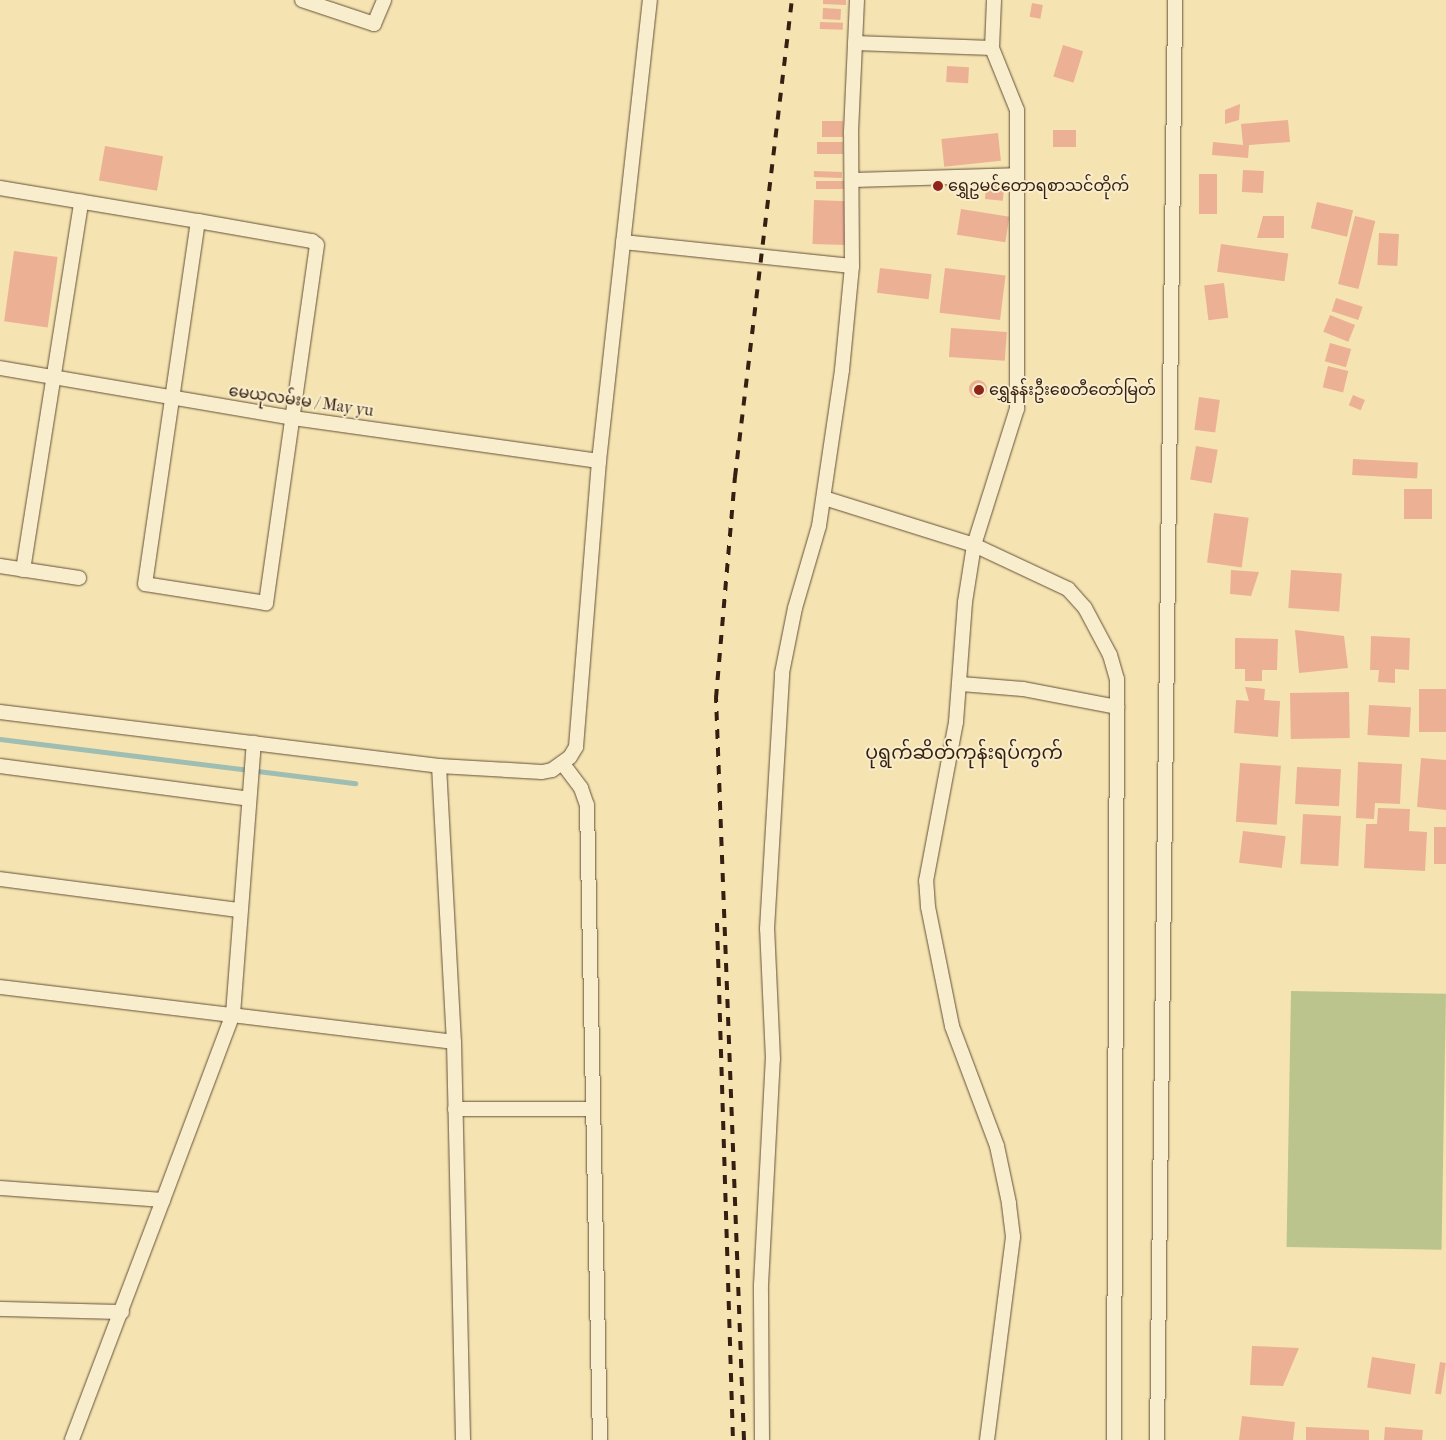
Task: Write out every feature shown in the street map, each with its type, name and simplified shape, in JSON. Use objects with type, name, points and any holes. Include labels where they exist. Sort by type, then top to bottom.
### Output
[{"type":"street","points":[[302,0],[374,24],[384,0]]},
{"type":"street","points":[[0,712],[254,746],[439,766],[542,772],[563,764],[576,746],[599,461],[650,0]]},
{"type":"street","points":[[762,1440],[762,1285],[773,1059],[767,929],[782,673],[824,498],[852,266],[852,180],[857,0]]},
{"type":"street","points":[[988,1440],[1013,1237],[1010,1203],[997,1146],[952,1026],[928,907],[926,881],[961,684],[965,602],[974,545],[1017,409],[1017,110],[992,48],[994,0]]},
{"type":"street","points":[[1157,1440],[1175,0]]},
{"type":"street","points":[[855,42],[992,48]]},
{"type":"street","points":[[852,180],[1016,175]]},
{"type":"street","points":[[0,188],[198,221],[317,244],[266,603],[145,584],[198,221]]},
{"type":"street","points":[[23,570],[56,377],[82,202]]},
{"type":"street","points":[[623,242],[852,266]]},
{"type":"street","name":"မေယုလမ်းမ / May yu","points":[[0,368],[172,399],[293,418],[599,461]]},
{"type":"street","points":[[824,498],[974,545],[1068,589],[1085,608],[1110,655],[1117,679],[1114,1440]]},
{"type":"street","points":[[0,566],[79,578]]},
{"type":"street","points":[[961,684],[1023,689],[1117,706]]},
{"type":"street","points":[[72,1440],[122,1312],[233,1014],[239,910],[254,746]]},
{"type":"street","points":[[563,764],[582,788],[587,806],[600,1440]]},
{"type":"street","points":[[0,766],[249,799]]},
{"type":"street","points":[[439,766],[454,1042],[462,1440]]},
{"type":"street","points":[[0,879],[239,910]]},
{"type":"street","points":[[0,987],[454,1042]]},
{"type":"street","points":[[455,1109],[593,1109]]},
{"type":"street","points":[[0,1188],[163,1200]]},
{"type":"street","points":[[0,1309],[122,1312]]},
{"type":"green space","points":[[1291,991],[1446,994],[1442,1250],[1287,1247]]},
{"type":"building","points":[[823,0],[846,0],[846,5],[823,4]]},
{"type":"building","points":[[1032,3],[1043,5],[1040,19],[1030,17]]},
{"type":"building","points":[[823,8],[841,9],[840,20],[822,19]]},
{"type":"building","points":[[820,22],[843,23],[843,30],[820,29]]},
{"type":"building","points":[[1063,45],[1083,51],[1073,83],[1053,77]]},
{"type":"building","points":[[947,66],[969,67],[968,83],[946,82]]},
{"type":"building","points":[[1240,104],[1239,120],[1225,124],[1225,110]]},
{"type":"building","points":[[1288,120],[1290,142],[1249,145],[1248,158],[1212,155],[1213,142],[1243,145],[1241,124]]},
{"type":"building","points":[[822,121],[843,121],[843,137],[822,137]]},
{"type":"building","points":[[1053,130],[1076,130],[1076,147],[1053,147]]},
{"type":"building","points":[[998,133],[1001,161],[944,167],[941,139]]},
{"type":"building","points":[[817,142],[843,142],[843,154],[817,154]]},
{"type":"building","points":[[105,146],[163,156],[157,191],[99,180]]},
{"type":"building","points":[[1243,170],[1264,171],[1263,193],[1242,192]]},
{"type":"building","points":[[814,171],[842,172],[842,178],[814,177]]},
{"type":"building","points":[[1199,174],[1217,174],[1217,214],[1199,214]]},
{"type":"building","points":[[987,179],[1005,181],[1003,201],[985,199]]},
{"type":"building","points":[[816,181],[844,181],[844,189],[816,189]]},
{"type":"building","points":[[814,200],[847,201],[845,245],[812,244]]},
{"type":"building","points":[[1317,202],[1353,210],[1347,237],[1311,228]]},
{"type":"building","points":[[961,209],[1009,217],[1005,242],[957,235]]},
{"type":"building","points":[[1263,216],[1284,216],[1284,238],[1257,238]]},
{"type":"building","points":[[1355,216],[1375,221],[1358,289],[1338,284]]},
{"type":"building","points":[[1379,233],[1399,234],[1397,266],[1377,265]]},
{"type":"building","points":[[1221,244],[1288,253],[1284,281],[1217,272]]},
{"type":"building","points":[[14,251],[58,257],[48,327],[4,321]]},
{"type":"building","points":[[880,268],[932,274],[929,299],[877,293]]},
{"type":"building","points":[[945,268],[1006,275],[1000,320],[940,313]]},
{"type":"building","points":[[1224,283],[1228,318],[1208,320],[1204,285]]},
{"type":"building","points":[[1336,298],[1363,307],[1358,320],[1332,311]]},
{"type":"building","points":[[1330,315],[1355,325],[1348,342],[1323,332]]},
{"type":"building","points":[[951,328],[1007,332],[1005,361],[949,357]]},
{"type":"building","points":[[1330,343],[1351,349],[1346,367],[1325,361]]},
{"type":"building","points":[[1328,366],[1348,371],[1343,392],[1323,387]]},
{"type":"building","points":[[978,380],[984,383],[987,389],[984,395],[978,398],[972,395],[969,389],[972,383]]},
{"type":"building","points":[[1353,395],[1365,400],[1361,410],[1349,405]]},
{"type":"building","points":[[1199,397],[1220,400],[1215,433],[1194,430]]},
{"type":"building","points":[[1196,446],[1218,450],[1212,483],[1190,479]]},
{"type":"building","points":[[1353,459],[1418,462],[1417,478],[1352,475]]},
{"type":"building","points":[[1404,489],[1432,489],[1432,519],[1404,519]]},
{"type":"building","points":[[1214,513],[1249,518],[1242,567],[1207,563]]},
{"type":"building","points":[[1231,570],[1259,572],[1251,596],[1230,594]]},
{"type":"building","points":[[1291,570],[1342,574],[1339,611],[1288,608]]},
{"type":"building","points":[[1295,630],[1344,636],[1348,668],[1299,673]]},
{"type":"building","points":[[1371,636],[1410,638],[1409,670],[1395,669],[1395,683],[1378,682],[1379,670],[1370,670]]},
{"type":"building","points":[[1235,638],[1278,639],[1277,670],[1262,670],[1262,681],[1245,681],[1245,669],[1235,669]]},
{"type":"building","points":[[1245,687],[1265,689],[1264,700],[1280,701],[1278,737],[1234,733],[1236,700],[1249,701]]},
{"type":"building","points":[[1419,689],[1446,689],[1446,732],[1419,732]]},
{"type":"building","points":[[1349,692],[1350,738],[1291,739],[1290,693]]},
{"type":"building","points":[[1369,705],[1411,707],[1409,737],[1367,735]]},
{"type":"building","points":[[1421,758],[1446,760],[1446,810],[1417,807]]},
{"type":"building","points":[[1358,762],[1402,764],[1400,804],[1375,803],[1374,819],[1356,818]]},
{"type":"building","points":[[1240,763],[1281,766],[1277,825],[1236,822]]},
{"type":"building","points":[[1297,767],[1341,769],[1339,806],[1295,804]]},
{"type":"building","points":[[1378,808],[1410,809],[1409,831],[1427,832],[1425,871],[1364,868],[1366,824],[1377,824]]},
{"type":"building","points":[[1303,814],[1341,816],[1338,866],[1300,864]]},
{"type":"building","points":[[1434,827],[1446,827],[1446,864],[1434,864]]},
{"type":"building","points":[[1243,831],[1286,836],[1282,868],[1239,863]]},
{"type":"building","points":[[1252,1346],[1299,1348],[1283,1386],[1250,1385]]},
{"type":"building","points":[[1372,1357],[1415,1364],[1411,1395],[1367,1388]]},
{"type":"building","points":[[1440,1362],[1446,1363],[1441,1395],[1435,1394]]},
{"type":"building","points":[[1242,1416],[1295,1422],[1293,1440],[1239,1440]]},
{"type":"building","points":[[1306,1427],[1369,1430],[1369,1440],[1306,1440]]},
{"type":"building","points":[[1385,1427],[1423,1430],[1422,1440],[1384,1440]]},
{"type":"waterway","points":[[0,739],[355,783]]},
{"type":"railway","points":[[744,1440],[716,698],[735,477],[792,0]]},
{"type":"railway","points":[[717,923],[733,1440]]},
{"type":"place","name":"ရွှေဥမင်တောရစာသင်တိုက်","points":[[938,186]]},
{"type":"place","name":"ရွှေနန်းဦးစေတီတော်မြတ်","points":[[979,390]]},
{"type":"district","name":"ပုရွက်ဆိတ်ကုန်းရပ်ကွက်","points":[[964,754]]}]
